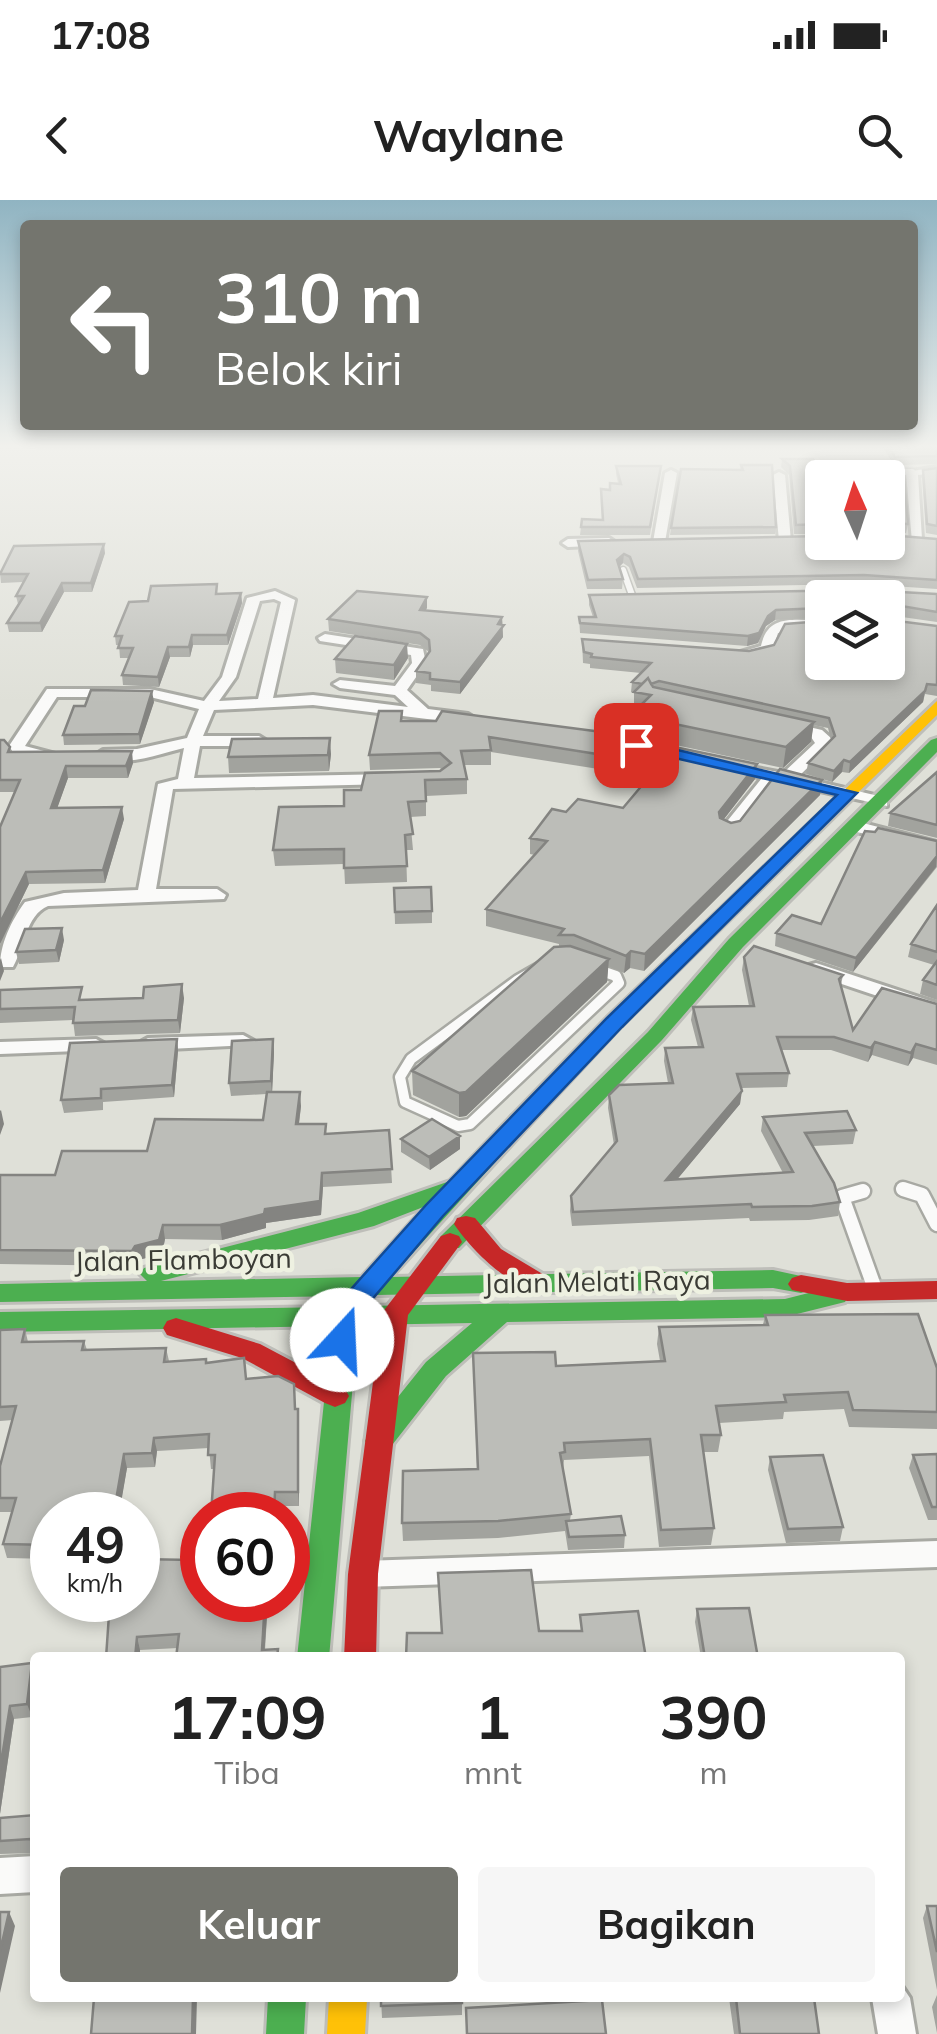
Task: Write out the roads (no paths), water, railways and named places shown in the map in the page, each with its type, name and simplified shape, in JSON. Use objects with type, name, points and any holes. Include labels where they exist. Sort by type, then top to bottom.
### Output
[{"type":"main road","points":[[314,1652],[335,1396],[346,1313],[366,1284],[614,1022],[937,706]]},
{"type":"main road","points":[[360,1652],[363,1574],[395,1313],[414,1284],[466,1224],[746,946],[937,742]]},
{"type":"main road","points":[[614,1022],[655,1036]]},
{"type":"main road","points":[[89,1291],[365,1220],[461,1182]]},
{"type":"main road","points":[[466,1224],[492,1255],[537,1282]]},
{"type":"main road","name":"Jalan Melati Raya","points":[[366,1284],[773,1279],[847,1292],[937,1290]]},
{"type":"main road","name":"Jalan Flamboyan","points":[[0,1293],[366,1284]]},
{"type":"main road","name":"Jalan Melati Raya","points":[[346,1313],[785,1308],[847,1292]]},
{"type":"main road","points":[[379,1441],[436,1369],[502,1312]]},
{"type":"main road","name":"Jalan Flamboyan","points":[[0,1322],[346,1313]]},
{"type":"main road","points":[[142,1318],[251,1352],[335,1396]]},
{"type":"main road","points":[[285,2034],[287,2002]]},
{"type":"main road","points":[[346,2034],[348,2002]]},
{"type":"street","points":[[659,542],[661,532]]},
{"type":"street","points":[[784,532],[785,542]]},
{"type":"street","points":[[915,532],[915,540]]},
{"type":"street","points":[[765,542],[804,541]]},
{"type":"street","points":[[568,542],[622,542]]},
{"type":"street","points":[[640,542],[676,542]]},
{"type":"street","points":[[624,595],[650,594]]},
{"type":"street","points":[[185,783],[193,741],[208,706],[229,677],[251,603],[254,598],[275,595],[288,600],[265,702]]},
{"type":"street","points":[[727,654],[761,652],[767,649],[771,630],[805,625]]},
{"type":"street","points":[[325,638],[418,652],[420,663],[399,691]]},
{"type":"street","points":[[340,684],[399,691],[422,712]]},
{"type":"street","points":[[60,755],[22,754],[17,749],[52,692],[153,694],[208,706],[313,700],[494,722]]},
{"type":"street","points":[[729,830],[780,775],[823,744],[824,739],[816,732],[763,722]]},
{"type":"street","points":[[79,756],[138,754],[193,741],[270,741]]},
{"type":"street","points":[[716,762],[881,802]]},
{"type":"street","points":[[146,896],[164,786],[420,778]]},
{"type":"street","points":[[855,826],[937,846]]},
{"type":"street","points":[[6,963],[28,914],[38,903],[66,898],[217,895]]},
{"type":"street","points":[[792,961],[937,1010]]},
{"type":"street","points":[[0,1048],[243,1041]]},
{"type":"street","points":[[363,1574],[937,1554]]},
{"type":"street","points":[[0,1876],[30,1874]]},
{"type":"street","points":[[892,2002],[897,2034]]},
{"type":"lane","points":[[624,570],[624,595]]},
{"type":"lane","points":[[553,960],[570,960],[619,978],[619,983],[524,1074],[470,1124],[458,1126],[405,1102],[400,1077],[411,1059],[518,980],[553,960]]},
{"type":"lane","points":[[588,1012],[614,1022]]},
{"type":"lane","points":[[524,1074],[554,1086]]},
{"type":"lane","points":[[481,1115],[513,1128]]},
{"type":"lane","points":[[903,1188],[922,1196],[937,1224]]},
{"type":"lane","points":[[863,1190],[842,1197],[876,1292]]}]
